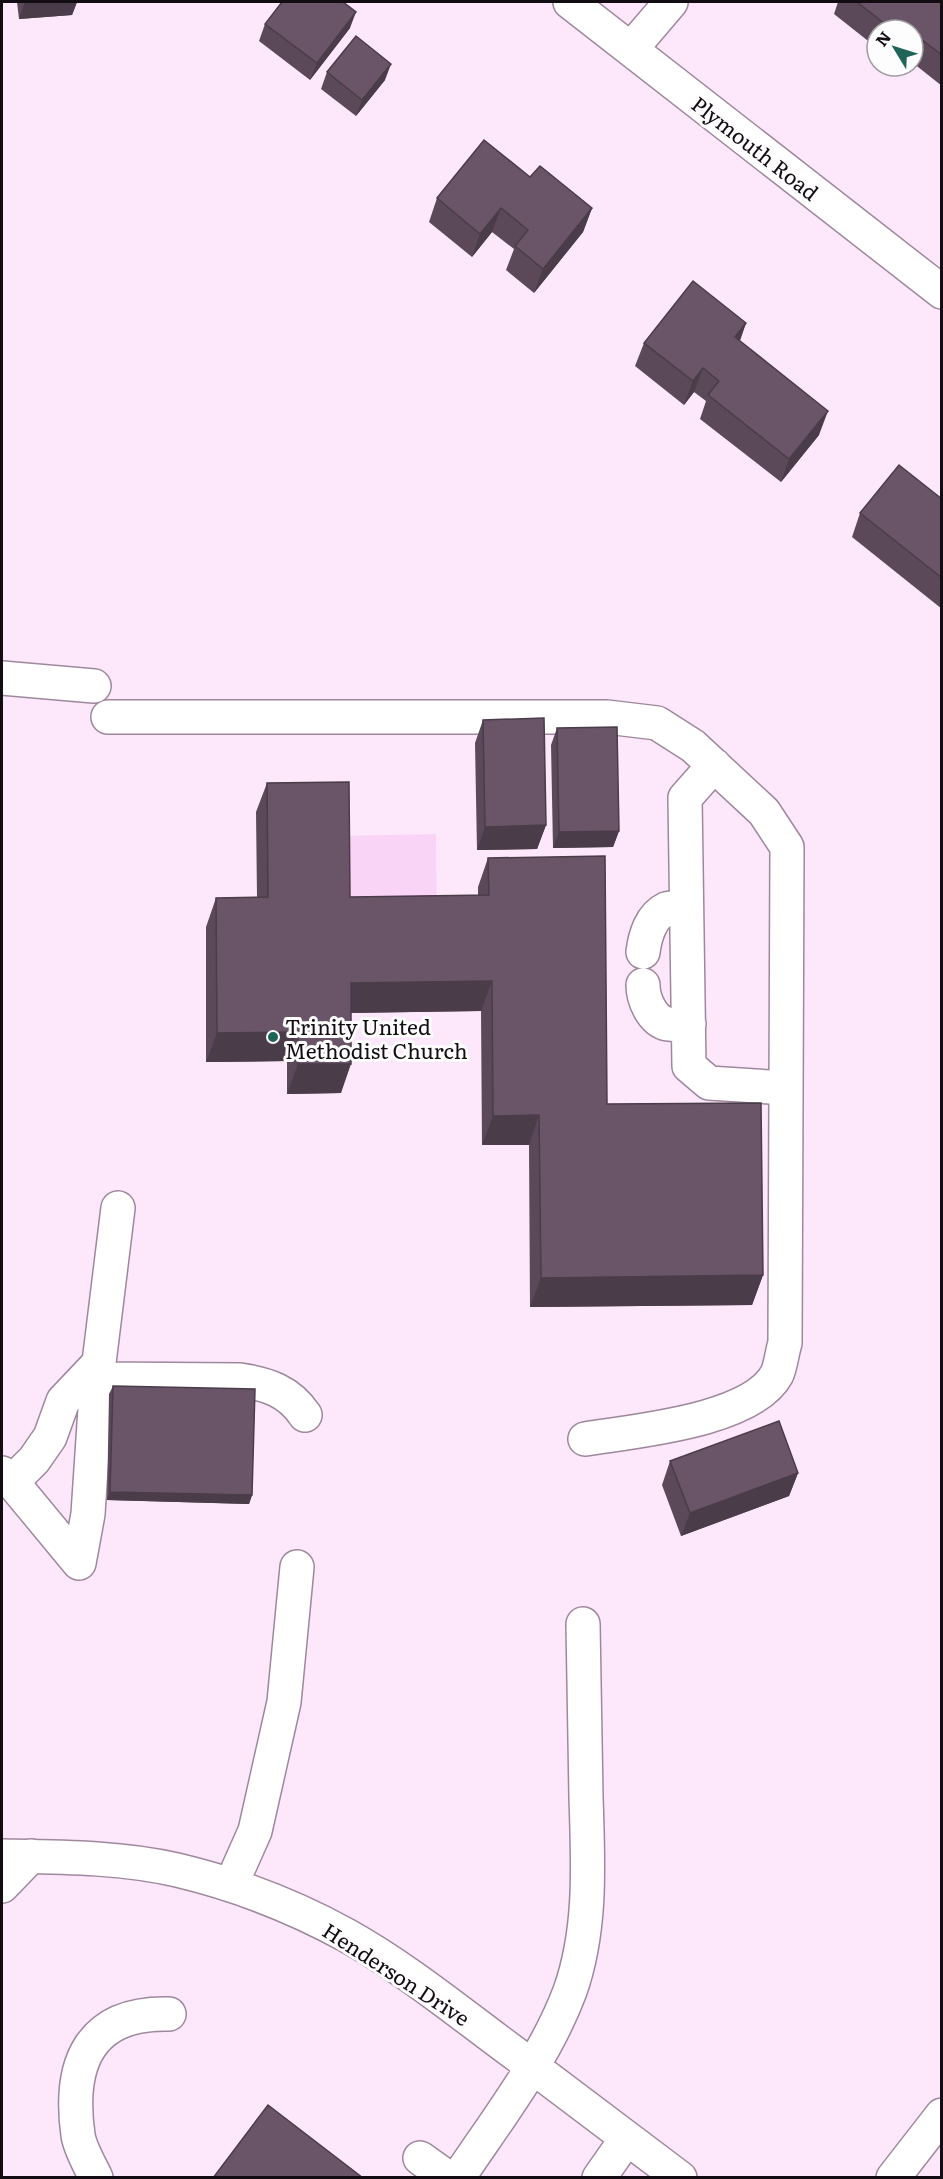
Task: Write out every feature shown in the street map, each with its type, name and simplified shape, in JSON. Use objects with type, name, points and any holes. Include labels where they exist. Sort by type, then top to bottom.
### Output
[{"type":"street","name":"Plymouth Road","points":[[570,2],[942,292]]},
{"type":"street","points":[[630,49],[671,2]]},
{"type":"street","points":[[2,678],[94,686]]},
{"type":"street","points":[[108,717],[607,717],[657,723],[693,746],[764,812],[787,846],[785,1343],[777,1374],[757,1397],[704,1419],[585,1439]]},
{"type":"street","points":[[714,765],[685,798],[689,1066],[709,1083],[786,1088]]},
{"type":"street","points":[[643,952],[645,937],[656,918],[667,908],[686,908]]},
{"type":"street","points":[[643,985],[643,996],[653,1014],[666,1024],[688,1024]]},
{"type":"street","points":[[117,1208],[98,1371],[88,1514],[79,1563],[7,1478],[34,1460],[50,1437],[63,1401],[98,1371],[260,1383],[288,1395],[305,1415]]},
{"type":"street","points":[[231,1885],[255,1831],[284,1702],[297,1567]]},
{"type":"street","points":[[458,2178],[531,2067],[560,2014],[570,1990],[580,1954],[586,1912],[588,1867],[583,1624]]},
{"type":"street","points":[[2,1886],[16,1856]]},
{"type":"street","name":"Henderson Drive","points":[[16,1856],[124,1862],[154,1866],[231,1885],[264,1897],[347,1936],[427,1988],[680,2178]]},
{"type":"street","points":[[96,2178],[78,2137],[76,2079],[82,2059],[92,2042],[106,2029],[121,2021],[146,2013],[168,2014]]},
{"type":"street","points":[[893,2178],[942,2115]]},
{"type":"street","points":[[599,2178],[627,2138]]},
{"type":"street","points":[[420,2158],[448,2178]]},
{"type":"shaded area","points":[[436,834],[437,925],[339,926],[338,836]]},
{"type":"building","points":[[282,2],[343,2],[356,12],[317,63],[265,24]]},
{"type":"building","points":[[857,2],[942,2],[942,55],[925,42],[925,18],[878,18]]},
{"type":"building","points":[[356,36],[391,64],[362,100],[327,72]]},
{"type":"building","points":[[484,140],[530,177],[540,166],[592,208],[543,269],[515,246],[528,230],[501,208],[480,234],[437,198]]},
{"type":"building","points":[[693,281],[746,323],[735,337],[828,411],[789,459],[708,395],[719,381],[703,368],[693,381],[644,343]]},
{"type":"building","points":[[899,465],[942,499],[942,578],[860,513]]},
{"type":"building","points":[[544,718],[546,825],[485,827],[483,720]]},
{"type":"building","points":[[617,727],[619,831],[559,832],[557,728]]},
{"type":"building","name":"Trinity United Methodist Church","points":[[349,782],[350,897],[489,895],[488,858],[605,856],[607,1104],[761,1103],[763,1275],[541,1278],[539,1115],[493,1116],[492,981],[351,983],[351,1064],[298,1064],[298,1032],[217,1033],[216,898],[268,897],[267,783]]},
{"type":"building","points":[[113,1386],[255,1389],[252,1495],[110,1492]]},
{"type":"building","points":[[779,1421],[798,1473],[690,1513],[670,1461]]},
{"type":"building","points":[[268,2105],[363,2178],[213,2178]]},
{"type":"place","name":"Trinity United Methodist Church","points":[[273,1037]]}]
